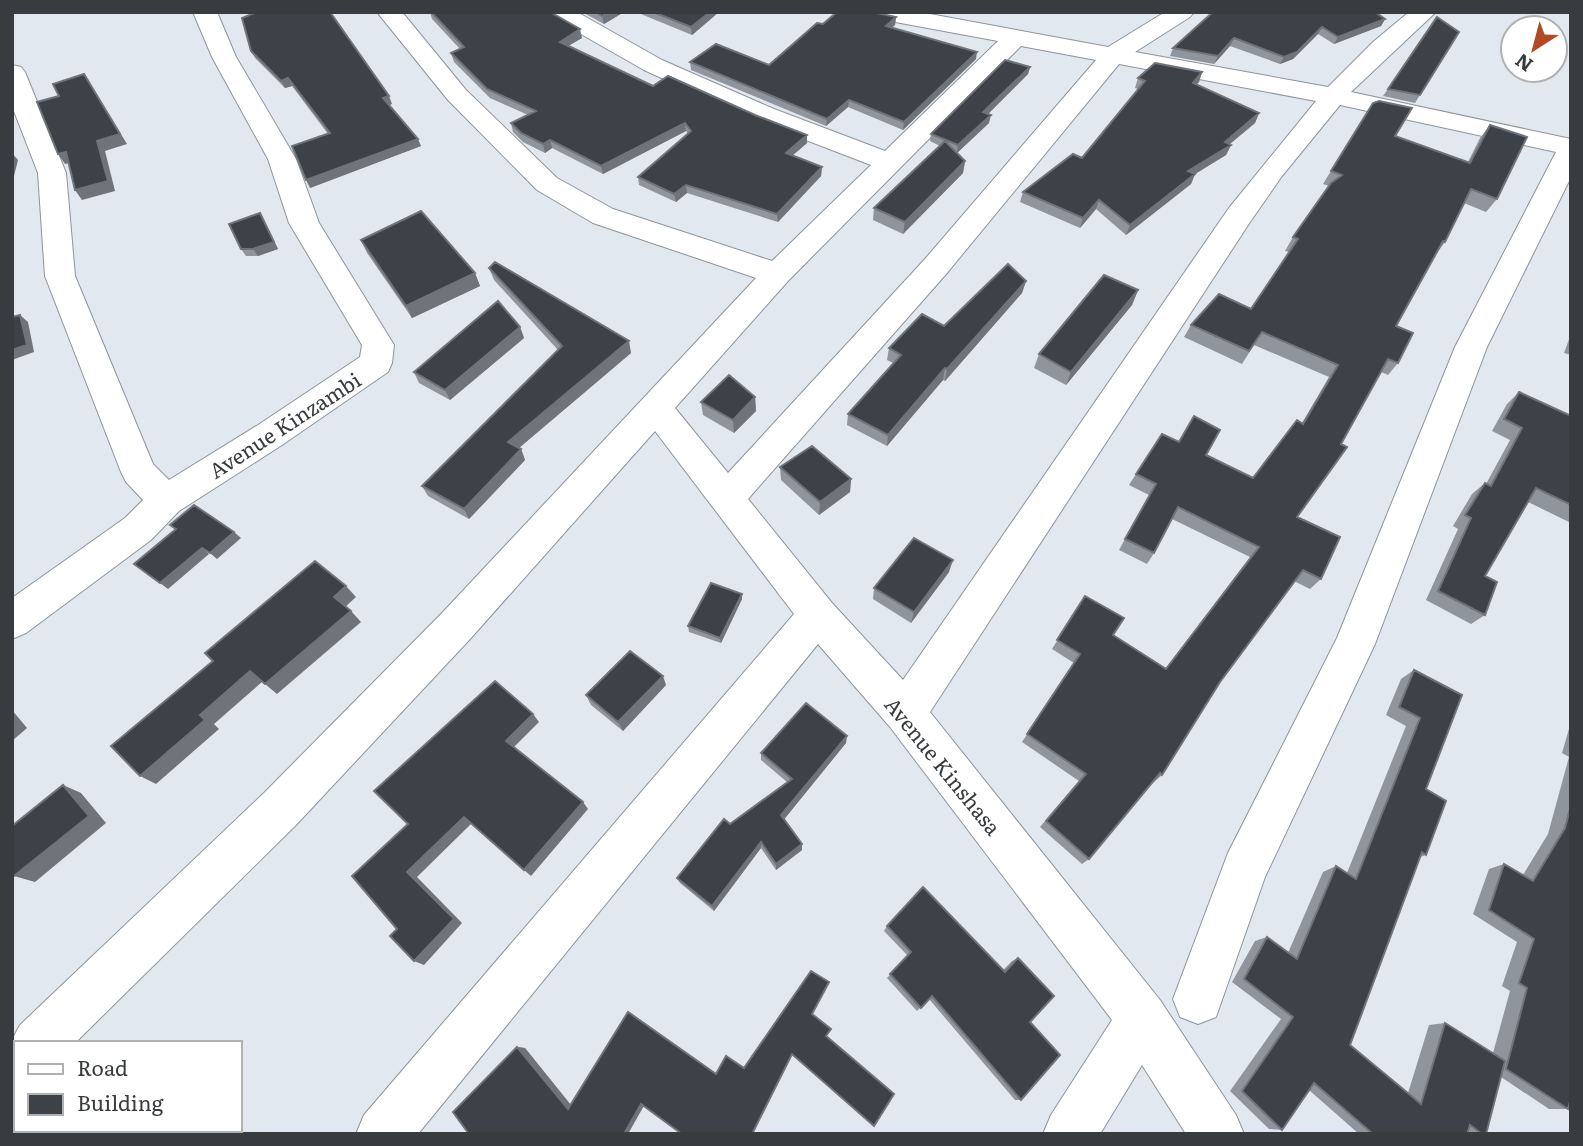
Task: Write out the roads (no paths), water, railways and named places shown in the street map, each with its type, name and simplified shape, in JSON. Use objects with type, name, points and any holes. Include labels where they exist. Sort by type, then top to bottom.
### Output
[{"type":"street","name":"Avenue Kinzambi","points":[[12,621],[138,529],[166,500],[376,363],[378,345],[304,223],[282,159],[225,57],[205,12]]},
{"type":"street","points":[[389,12],[457,95],[547,184],[603,216],[777,274]]},
{"type":"street","points":[[559,12],[653,65],[765,115],[891,163]]},
{"type":"street","points":[[879,12],[964,19],[1017,36],[1333,96],[1571,148],[1471,347],[1355,644],[1244,869],[1198,999]]},
{"type":"street","points":[[728,497],[936,266],[1114,54],[1182,12]]},
{"type":"street","points":[[905,713],[1255,192],[1333,96],[1392,36],[1424,12]]},
{"type":"street","points":[[40,1041],[289,799],[457,625],[777,274],[1017,36]]},
{"type":"street","points":[[12,72],[52,173],[60,276],[139,472],[166,500]]},
{"type":"street","name":"Avenue Kinshasa","points":[[656,408],[818,615],[905,713],[1142,1018],[1217,1134]]},
{"type":"street","points":[[383,1134],[818,615]]},
{"type":"street","points":[[1070,1134],[1142,1018]]}]
